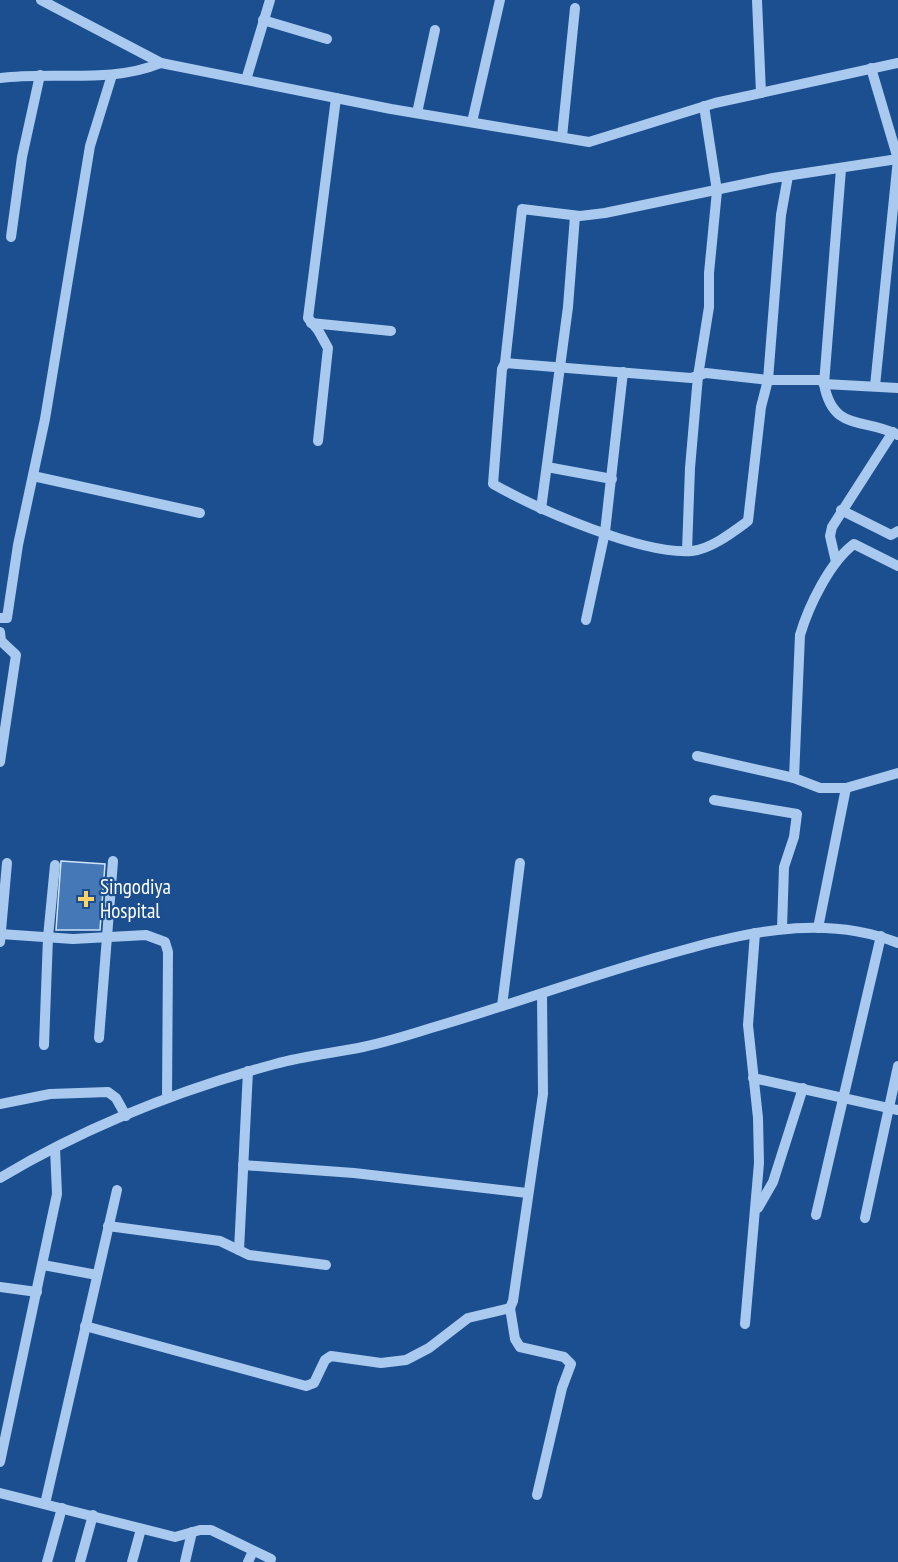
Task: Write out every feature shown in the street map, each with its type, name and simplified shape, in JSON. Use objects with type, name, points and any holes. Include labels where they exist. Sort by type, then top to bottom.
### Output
[{"type":"street","points":[[41,0],[161,63],[417,113],[589,142],[704,106],[898,63]]},
{"type":"street","points":[[246,80],[270,0]]},
{"type":"street","points":[[472,122],[500,0]]},
{"type":"street","points":[[757,0],[761,93]]},
{"type":"street","points":[[562,137],[575,8]]},
{"type":"street","points":[[263,20],[327,39]]},
{"type":"street","points":[[417,113],[435,30]]},
{"type":"street","points":[[0,78],[137,73],[161,63]]},
{"type":"street","points":[[871,68],[898,159],[876,386]]},
{"type":"street","points":[[11,237],[22,157],[40,75]]},
{"type":"street","points":[[0,762],[16,655],[1,641],[1,618],[7,618],[18,545],[45,419],[90,146],[112,75]]},
{"type":"street","points":[[318,441],[328,348],[308,318],[336,98]]},
{"type":"street","points":[[687,551],[688,500],[698,376],[709,307],[709,273],[717,191],[704,106]]},
{"type":"street","points":[[788,176],[781,215],[768,380],[761,406],[748,521],[716,542],[694,551],[667,550],[643,545],[541,509],[493,484],[502,369],[505,363],[522,209],[575,216],[624,210],[788,176],[898,159]]},
{"type":"street","points":[[836,562],[830,531],[841,510],[895,434],[860,424],[837,414],[830,408],[824,384],[841,169]]},
{"type":"street","points":[[541,509],[568,307],[575,216]]},
{"type":"street","points":[[311,323],[391,331]]},
{"type":"street","points":[[505,363],[691,378],[706,373],[768,380],[821,380],[824,384],[898,388]]},
{"type":"street","points":[[586,620],[605,532],[623,372]]},
{"type":"street","points":[[547,467],[612,479]]},
{"type":"street","points":[[33,476],[200,513]]},
{"type":"street","points":[[841,510],[882,532],[891,535],[898,531]]},
{"type":"street","points":[[794,778],[800,634],[806,616],[836,562],[854,544],[898,566]]},
{"type":"street","points":[[697,756],[794,778],[820,788],[846,788],[898,773]]},
{"type":"street","points":[[818,928],[846,788]]},
{"type":"street","points":[[714,800],[797,814],[794,837],[784,867],[782,929]]},
{"type":"street","points":[[99,1038],[105,938],[113,861]]},
{"type":"street","points":[[7,863],[0,936],[105,938],[146,935],[165,942],[168,952],[166,1098]]},
{"type":"street","points":[[502,1006],[520,863]]},
{"type":"street","points":[[44,1045],[48,937],[55,865]]},
{"type":"street","points":[[0,1178],[54,1148],[166,1098],[248,1071],[318,1053],[362,1047],[679,951],[782,929],[818,928],[872,933],[898,943]]},
{"type":"street","points":[[745,1324],[757,1209],[759,1140],[748,1025],[756,933]]},
{"type":"street","points":[[816,1215],[881,936]]},
{"type":"street","points":[[537,1495],[562,1388],[571,1364],[564,1357],[520,1347],[515,1339],[510,1308],[513,1301],[543,1094],[542,994]]},
{"type":"street","points":[[865,1218],[893,1109],[898,1066]]},
{"type":"street","points":[[239,1250],[248,1071]]},
{"type":"street","points":[[753,1077],[893,1109]]},
{"type":"street","points":[[757,1209],[773,1182],[803,1088]]},
{"type":"street","points":[[0,1104],[50,1094],[108,1092],[116,1098],[126,1116]]},
{"type":"street","points":[[0,1462],[57,1194],[54,1148]]},
{"type":"street","points":[[243,1165],[354,1173],[527,1193]]},
{"type":"street","points":[[45,1504],[117,1190]]},
{"type":"street","points":[[108,1226],[220,1241],[260,1257],[326,1265]]},
{"type":"street","points":[[43,1265],[97,1275]]},
{"type":"street","points":[[0,1287],[37,1292]]},
{"type":"street","points":[[84,1326],[306,1386],[314,1383],[325,1360],[331,1356],[381,1363],[406,1360],[429,1348],[468,1318],[510,1308]]},
{"type":"street","points":[[0,1494],[93,1515],[175,1538],[192,1532],[211,1530],[272,1559]]},
{"type":"street","points":[[47,1562],[62,1508]]},
{"type":"street","points":[[80,1562],[93,1515]]},
{"type":"street","points":[[132,1562],[141,1529]]},
{"type":"street","points":[[184,1562],[192,1532]]},
{"type":"street","points":[[248,1562],[254,1551]]},
{"type":"building","points":[[61,861],[105,864],[100,930],[56,930]]},
{"type":"place","name":"Singodiya Hospital","points":[[86,899]]}]
